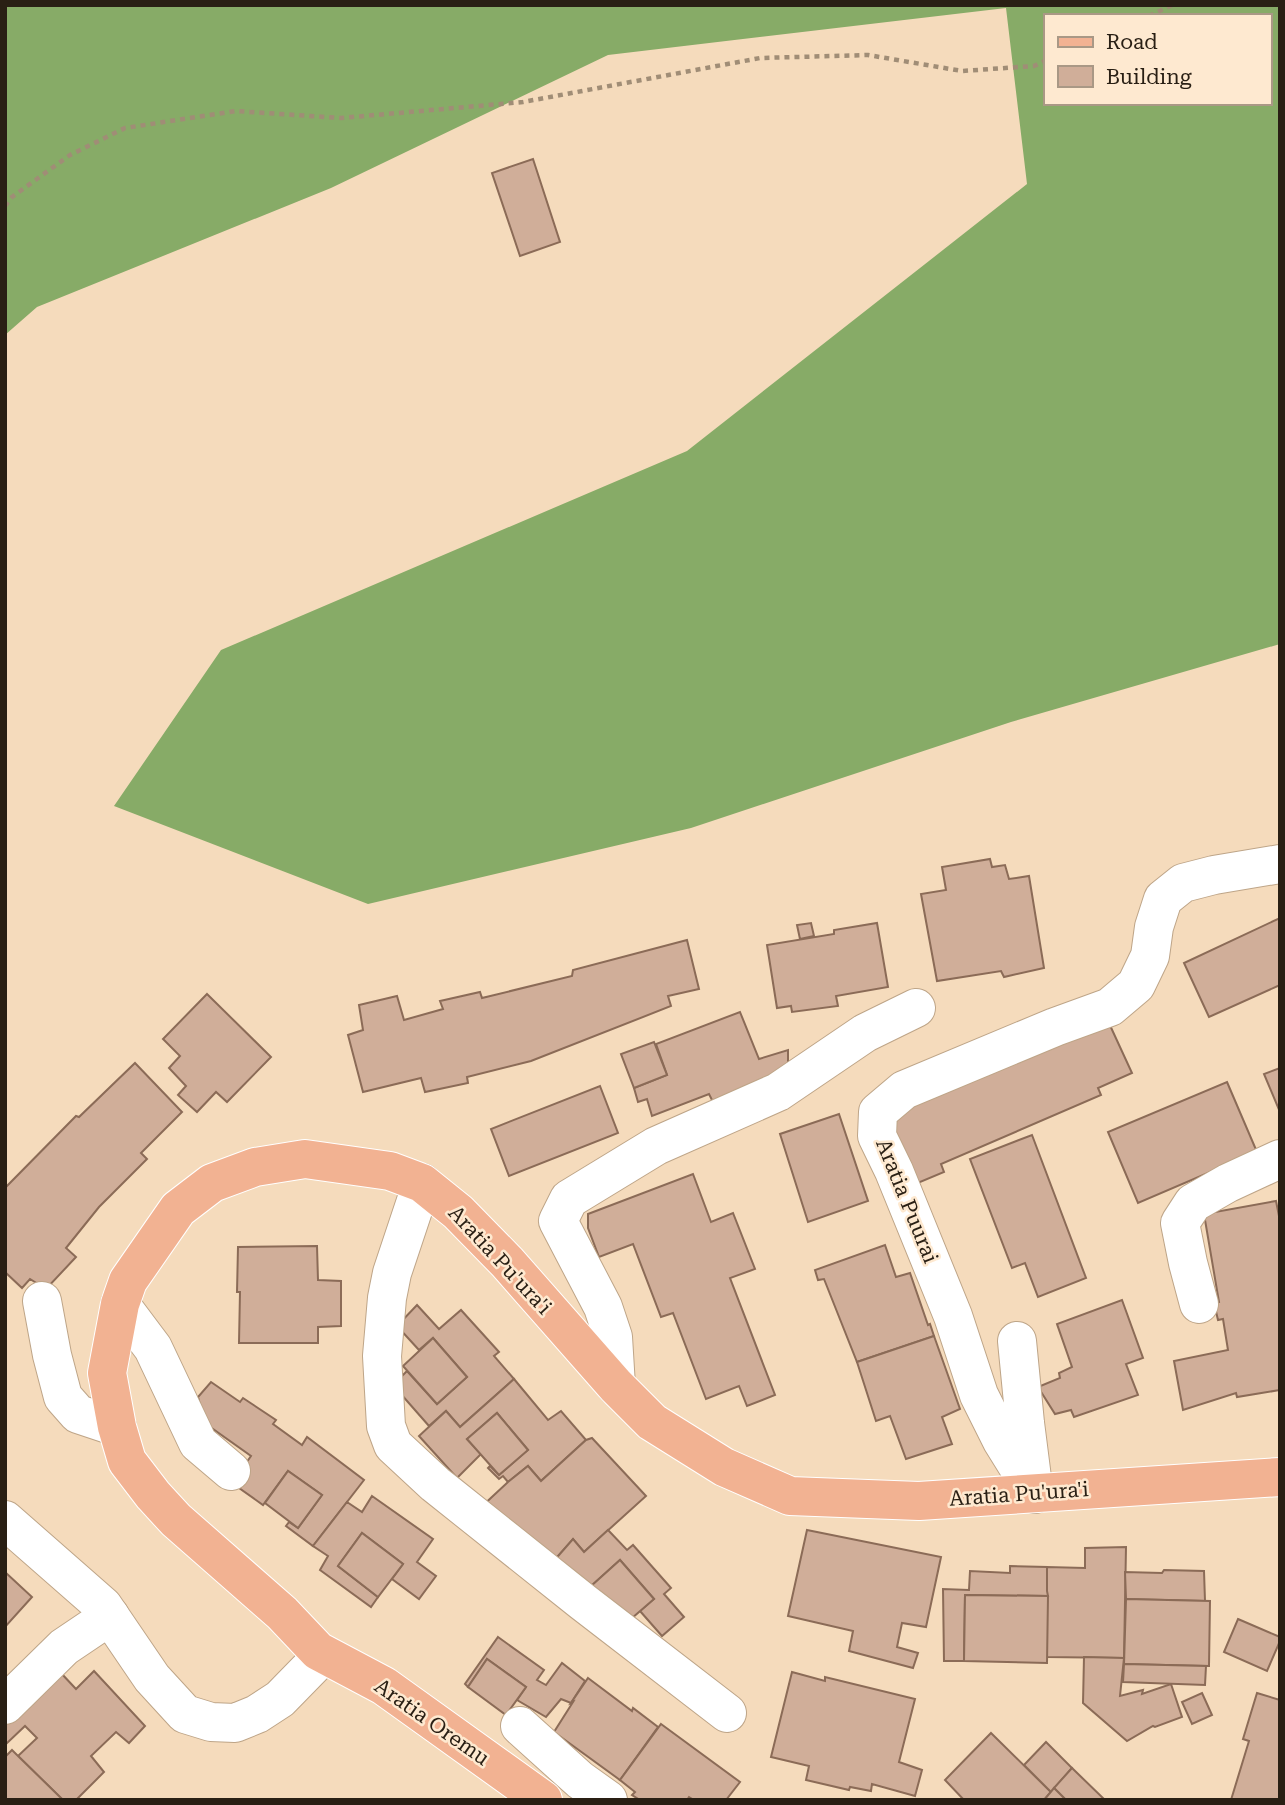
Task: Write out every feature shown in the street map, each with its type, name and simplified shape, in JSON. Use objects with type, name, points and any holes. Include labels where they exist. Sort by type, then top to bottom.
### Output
[{"type":"main road","name":"Aratia Pu'ura'i","points":[[321,1653],[282,1613],[176,1520],[127,1461],[117,1427],[107,1373],[120,1304],[128,1281],[178,1209],[212,1183],[255,1167],[305,1159],[390,1171],[422,1183],[458,1212],[483,1237],[616,1386],[652,1422],[724,1467],[790,1496],[919,1501],[1280,1477]]},
{"type":"main road","name":"Aratia Oremu","points":[[321,1653],[384,1686],[543,1800]]},
{"type":"street","name":"Aratia Puurai","points":[[1035,1494],[1002,1441],[979,1395],[949,1304],[877,1136],[878,1112],[904,1090],[1110,1007],[1136,985],[1150,956],[1154,927],[1163,899],[1183,883],[1280,864]]},
{"type":"street","points":[[616,1386],[612,1337],[603,1307],[558,1222],[569,1199],[656,1146],[778,1092],[865,1033],[916,1008]]},
{"type":"street","points":[[1199,1304],[1181,1223],[1193,1203],[1280,1159]]},
{"type":"street","points":[[422,1183],[392,1273],[387,1297],[382,1356],[386,1426],[393,1445],[435,1485],[727,1713]]},
{"type":"street","points":[[42,1301],[63,1397],[78,1414],[117,1427]]},
{"type":"street","points":[[120,1304],[153,1349],[198,1443],[231,1471]]},
{"type":"street","points":[[1017,1342],[1024,1423],[1035,1494]]},
{"type":"street","points":[[5,1520],[103,1605],[152,1678],[185,1714],[211,1722],[235,1723],[257,1714],[280,1699],[321,1653]]},
{"type":"street","points":[[5,1705],[64,1647],[110,1616]]},
{"type":"street","points":[[520,1726],[583,1793]]},
{"type":"path","points":[[1153,14],[1172,5]]},
{"type":"path","points":[[5,206],[12,197],[70,155],[125,128],[236,111],[341,118],[523,102],[760,58],[868,55],[962,71],[1034,66],[1044,61]]},
{"type":"green space","points":[[5,5],[1280,5],[1280,644],[1011,722],[691,828],[368,904],[114,806],[221,650],[687,451],[1027,184],[1006,8],[608,55],[331,188],[37,307],[5,335]]},
{"type":"building","points":[[533,159],[560,242],[520,256],[492,173]]},
{"type":"building","points":[[990,859],[992,867],[1005,865],[1009,879],[1029,876],[1044,968],[1004,977],[1001,971],[937,981],[921,894],[946,890],[942,867]]},
{"type":"building","points":[[1280,918],[1280,985],[1209,1017],[1184,963]]},
{"type":"building","points":[[811,923],[814,936],[800,939],[797,925]]},
{"type":"building","points":[[877,923],[888,987],[836,996],[838,1006],[792,1012],[791,1006],[777,1008],[767,945],[834,934],[834,930]]},
{"type":"building","points":[[687,940],[699,989],[668,996],[671,1006],[531,1061],[467,1077],[468,1083],[425,1092],[421,1078],[363,1092],[348,1035],[363,1030],[359,1005],[397,996],[404,1020],[443,1009],[440,1001],[480,992],[482,998],[572,976],[573,970]]},
{"type":"building","points":[[207,994],[271,1057],[227,1102],[216,1092],[197,1112],[178,1095],[186,1086],[169,1068],[180,1056],[163,1039]]},
{"type":"building","points":[[740,1012],[759,1059],[788,1050],[788,1071],[715,1106],[709,1094],[652,1116],[647,1099],[638,1102],[634,1088],[667,1075],[656,1044]]},
{"type":"building","points":[[1108,1021],[1132,1073],[1098,1088],[1101,1095],[941,1164],[944,1172],[913,1185],[887,1121],[905,1097]]},
{"type":"building","points":[[654,1042],[667,1075],[634,1088],[621,1054]]},
{"type":"building","points":[[135,1063],[182,1112],[141,1153],[147,1159],[99,1207],[66,1248],[76,1257],[46,1289],[30,1279],[22,1288],[5,1272],[5,1188],[76,1116],[79,1117]]},
{"type":"building","points":[[1280,1068],[1280,1112],[1264,1074]]},
{"type":"building","points":[[1227,1082],[1257,1152],[1138,1203],[1108,1132]]},
{"type":"building","points":[[600,1086],[618,1133],[509,1176],[491,1129]]},
{"type":"building","points":[[839,1114],[868,1201],[808,1222],[780,1134]]},
{"type":"building","points":[[1032,1135],[1086,1278],[1038,1297],[1025,1263],[1012,1268],[970,1159]]},
{"type":"building","points":[[693,1174],[711,1222],[733,1213],[755,1269],[730,1278],[775,1395],[747,1406],[739,1386],[706,1399],[673,1313],[661,1317],[633,1244],[599,1257],[588,1228],[588,1214]]},
{"type":"building","points":[[1276,1201],[1280,1221],[1280,1390],[1237,1397],[1236,1393],[1183,1410],[1174,1361],[1228,1350],[1223,1319],[1218,1320],[1214,1303],[1219,1302],[1204,1214]]},
{"type":"building","points":[[885,1245],[896,1277],[910,1273],[934,1336],[857,1362],[824,1279],[818,1280],[815,1270]]},
{"type":"building","points":[[317,1246],[318,1280],[341,1281],[341,1326],[318,1327],[318,1343],[239,1343],[238,1247]]},
{"type":"building","points":[[1122,1300],[1143,1358],[1126,1364],[1138,1395],[1074,1417],[1071,1410],[1055,1414],[1038,1387],[1060,1378],[1059,1373],[1072,1367],[1057,1324]]},
{"type":"building","points":[[417,1305],[439,1329],[461,1310],[499,1352],[494,1356],[514,1379],[460,1427],[446,1411],[429,1426],[393,1385],[407,1371],[437,1404],[467,1377],[433,1338],[419,1350],[397,1326]]},
{"type":"building","points":[[934,1336],[960,1409],[942,1417],[952,1444],[906,1459],[890,1416],[876,1421],[857,1362]]},
{"type":"building","points":[[433,1338],[467,1377],[437,1404],[403,1366]]},
{"type":"building","points":[[514,1379],[548,1420],[561,1411],[586,1440],[541,1481],[528,1466],[508,1482],[503,1476],[499,1479],[488,1468],[490,1466],[499,1475],[528,1450],[497,1413],[467,1439],[481,1454],[457,1478],[419,1436],[446,1411],[460,1427]]},
{"type":"building","points":[[211,1382],[240,1402],[243,1398],[276,1420],[273,1424],[302,1445],[307,1437],[364,1480],[313,1546],[286,1526],[289,1522],[298,1528],[322,1495],[288,1471],[263,1505],[232,1483],[251,1456],[192,1414],[200,1405],[198,1397]]},
{"type":"building","points":[[497,1413],[528,1450],[499,1475],[467,1439]]},
{"type":"building","points":[[592,1438],[646,1496],[584,1552],[573,1539],[552,1563],[478,1510],[528,1466],[541,1481],[586,1440]]},
{"type":"building","points":[[288,1471],[322,1495],[298,1528],[265,1503]]},
{"type":"building","points":[[372,1496],[433,1539],[417,1562],[436,1576],[419,1599],[392,1579],[403,1564],[362,1533],[338,1566],[378,1597],[371,1607],[320,1570],[328,1556],[313,1546],[347,1502],[362,1512]]},
{"type":"building","points":[[608,1530],[627,1550],[633,1545],[671,1588],[664,1594],[684,1617],[662,1636],[640,1611],[654,1599],[620,1560],[590,1587],[552,1563],[573,1539],[584,1552]]},
{"type":"building","points":[[807,1530],[941,1557],[926,1627],[902,1623],[897,1647],[918,1653],[913,1668],[849,1651],[853,1631],[788,1616]]},
{"type":"building","points":[[362,1533],[403,1564],[378,1597],[338,1566]]},
{"type":"building","points":[[1126,1547],[1124,1658],[1047,1657],[1047,1567],[1085,1568],[1085,1548]]},
{"type":"building","points":[[620,1560],[654,1599],[624,1625],[590,1587]]},
{"type":"building","points":[[1010,1566],[1047,1567],[1048,1596],[965,1595],[964,1661],[944,1661],[943,1589],[969,1590],[970,1571],[1010,1573]]},
{"type":"building","points":[[1164,1570],[1204,1571],[1205,1601],[1126,1599],[1125,1572],[1162,1573]]},
{"type":"building","points":[[5,1572],[32,1597],[5,1627]]},
{"type":"building","points":[[965,1595],[1048,1596],[1047,1663],[964,1661]]},
{"type":"building","points":[[1126,1599],[1210,1601],[1209,1666],[1124,1664]]},
{"type":"building","points":[[1238,1619],[1280,1637],[1267,1671],[1224,1652]]},
{"type":"building","points":[[498,1637],[544,1670],[537,1680],[546,1685],[562,1663],[585,1681],[571,1703],[561,1699],[546,1717],[517,1700],[526,1687],[487,1659],[468,1687],[465,1684]]},
{"type":"building","points":[[1084,1657],[1124,1658],[1120,1696],[1143,1690],[1142,1694],[1171,1684],[1182,1717],[1153,1726],[1127,1741],[1083,1703]]},
{"type":"building","points":[[487,1659],[526,1687],[506,1715],[468,1687]]},
{"type":"building","points":[[1124,1664],[1206,1666],[1205,1685],[1123,1682]]},
{"type":"building","points":[[94,1671],[145,1726],[129,1743],[116,1732],[91,1756],[104,1772],[76,1800],[63,1800],[18,1756],[37,1738],[25,1726],[5,1745],[5,1719],[60,1672],[76,1689]]},
{"type":"building","points":[[792,1672],[825,1681],[825,1677],[915,1699],[899,1762],[922,1770],[915,1796],[872,1784],[871,1791],[850,1787],[849,1790],[806,1780],[809,1766],[771,1757]]},
{"type":"building","points":[[588,1678],[658,1727],[620,1780],[554,1732]]},
{"type":"building","points":[[1202,1693],[1212,1715],[1192,1724],[1182,1702]]},
{"type":"building","points":[[1257,1693],[1280,1700],[1280,1800],[1231,1800],[1249,1741],[1243,1739]]},
{"type":"building","points":[[661,1724],[740,1782],[726,1800],[694,1800],[689,1797],[687,1800],[640,1800],[632,1795],[635,1792],[620,1780]]},
{"type":"building","points":[[991,1733],[1051,1792],[1044,1800],[964,1800],[945,1780]]},
{"type":"building","points":[[1046,1742],[1072,1768],[1051,1792],[1024,1765]]},
{"type":"building","points":[[12,1750],[63,1800],[5,1800],[5,1757]]},
{"type":"building","points":[[1072,1768],[1105,1800],[1066,1800],[1054,1788]]},
{"type":"building","points":[[1054,1788],[1066,1800],[1044,1800]]}]
